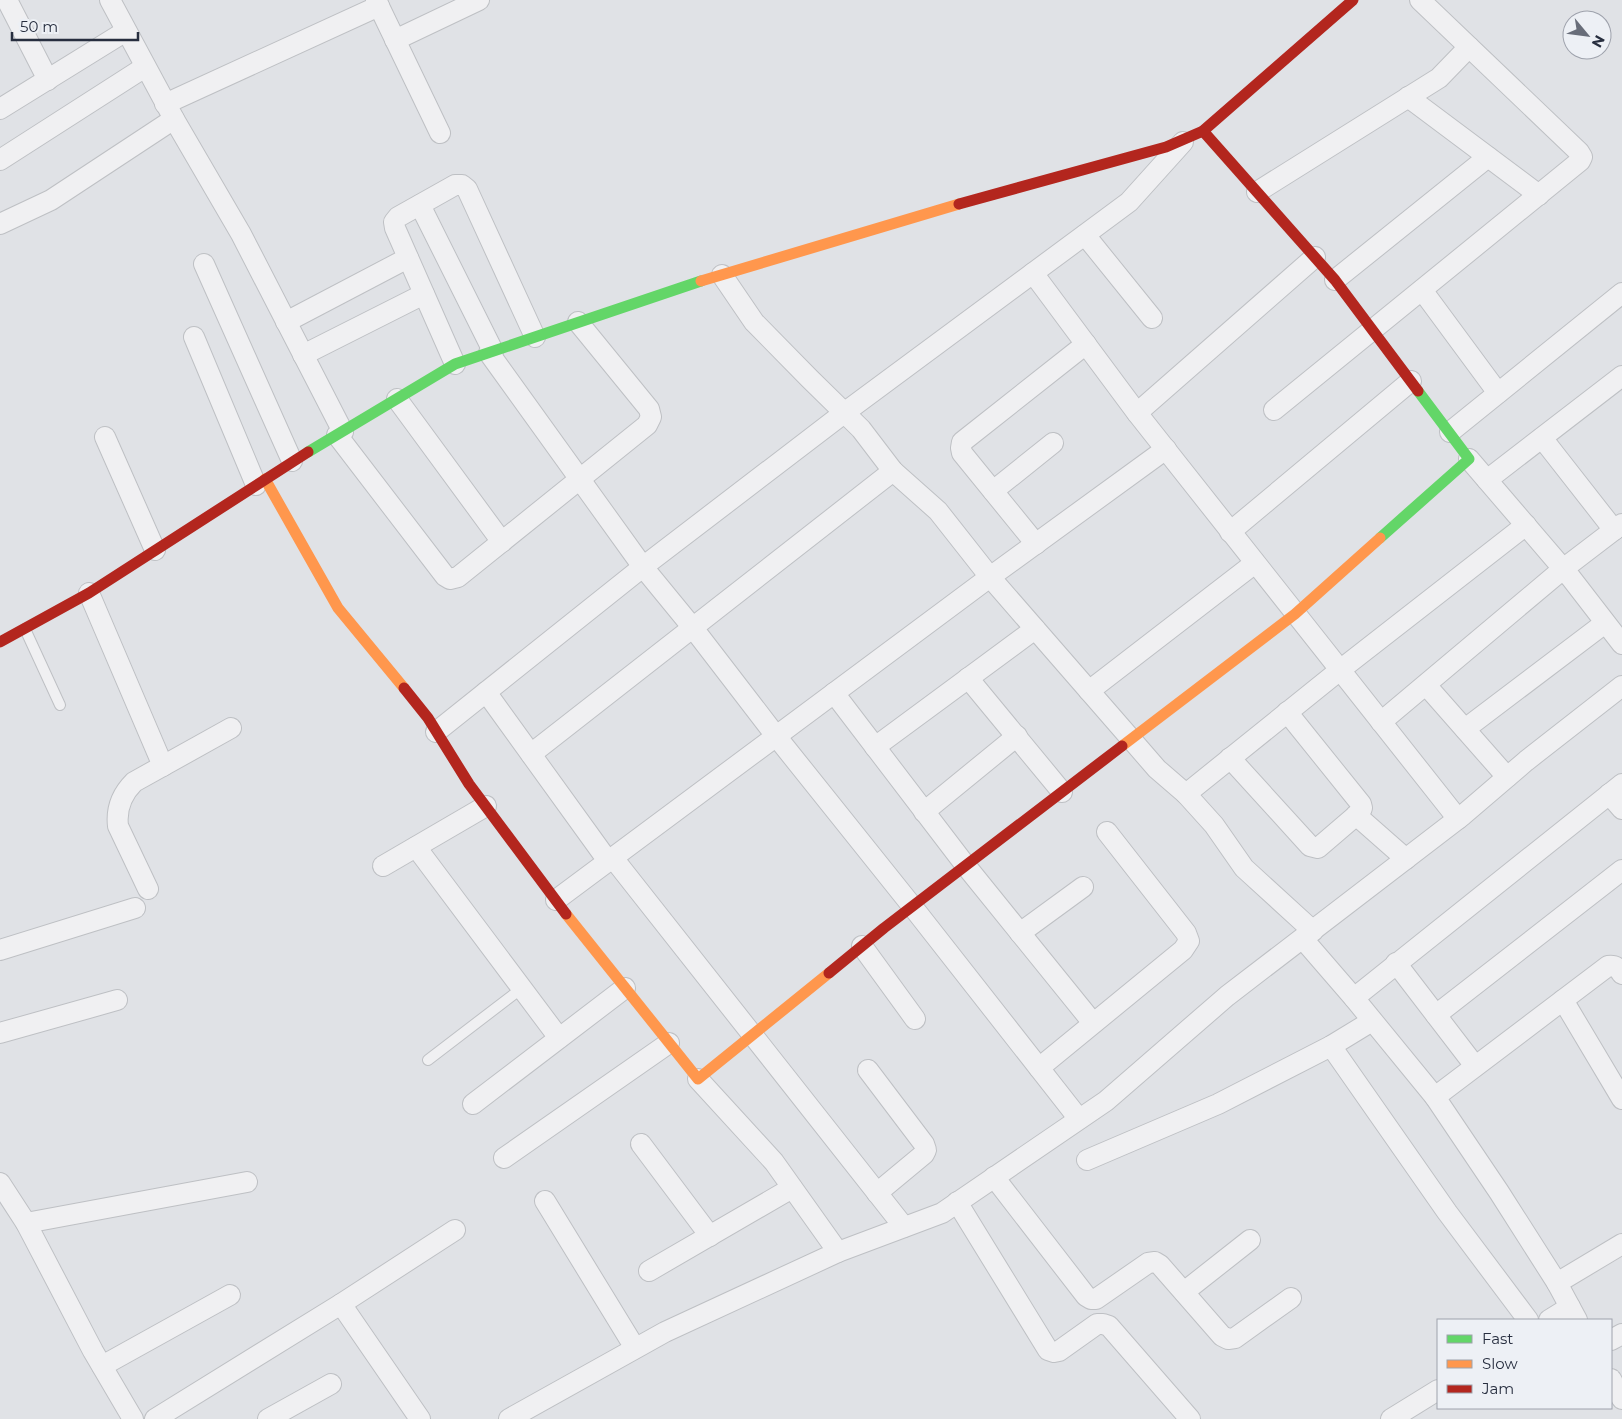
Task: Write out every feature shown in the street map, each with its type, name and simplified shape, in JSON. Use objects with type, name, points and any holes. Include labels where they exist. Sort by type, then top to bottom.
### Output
[{"type":"street","points":[[110,0],[175,121],[241,234],[303,355],[340,433],[444,576],[450,579],[458,577],[647,426],[651,417],[649,409],[578,322]]},
{"type":"street","points":[[395,40],[477,0]]},
{"type":"street","points":[[436,732],[643,567],[844,413],[1136,196],[1194,134],[1353,0]]},
{"type":"street","points":[[1274,410],[1539,195],[1580,161],[1582,157],[1420,0]]},
{"type":"street","points":[[0,224],[51,200],[175,121],[378,3],[440,133]]},
{"type":"street","points":[[6,7],[48,80]]},
{"type":"street","points":[[0,110],[126,31]]},
{"type":"street","points":[[1257,192],[1439,78],[1470,47]]},
{"type":"street","points":[[0,160],[146,67]]},
{"type":"street","points":[[1408,97],[1539,195]]},
{"type":"street","points":[[1194,134],[1257,192],[1335,280],[1469,459],[1564,569],[1622,644]]},
{"type":"street","points":[[0,642],[89,593],[292,461],[455,364],[678,288],[937,210],[1166,146],[1194,134]]},
{"type":"street","points":[[1335,280],[1488,156]]},
{"type":"street","points":[[455,364],[394,222],[398,217],[455,185],[462,185],[467,189],[535,337]]},
{"type":"street","points":[[420,204],[491,352],[643,567],[1079,1119]]},
{"type":"street","points":[[1085,235],[1152,318]]},
{"type":"street","points":[[1137,413],[1315,257]]},
{"type":"street","points":[[286,322],[408,258]]},
{"type":"street","points":[[204,264],[292,461]]},
{"type":"street","points":[[1033,273],[1137,413],[1458,819]]},
{"type":"street","points":[[722,275],[754,322],[861,429],[893,471],[938,511],[990,577],[1157,769],[1186,794],[1214,824],[1244,868],[1308,935],[1372,1021],[1435,1097],[1499,1192],[1557,1283],[1573,1314],[1553,1319]]},
{"type":"street","points":[[1422,290],[1498,393]]},
{"type":"street","points":[[1450,432],[1622,293]]},
{"type":"street","points":[[303,355],[424,294]]},
{"type":"street","points":[[194,337],[260,482],[338,608],[428,718],[470,784],[556,900],[698,1079],[774,1162],[838,1252]]},
{"type":"street","points":[[1036,544],[962,453],[962,442],[1086,344]]},
{"type":"street","points":[[1487,480],[1622,376]]},
{"type":"street","points":[[1230,532],[1411,381]]},
{"type":"street","points":[[397,399],[502,542]]},
{"type":"street","points":[[105,437],[155,550]]},
{"type":"street","points":[[1381,722],[1564,569],[1617,534],[1542,438]]},
{"type":"street","points":[[993,491],[1053,443]]},
{"type":"street","points":[[556,900],[990,577],[1166,449]]},
{"type":"street","points":[[698,1079],[912,906],[1295,614],[1469,459]]},
{"type":"street","points":[[531,754],[893,471]]},
{"type":"street","points":[[1186,794],[1340,670],[1526,525]]},
{"type":"street","points":[[1089,691],[1255,563]]},
{"type":"street","points":[[89,593],[163,766]]},
{"type":"street","points":[[1465,729],[1606,623]]},
{"type":"street","points":[[875,747],[1035,629]]},
{"type":"street","points":[[968,678],[1062,792]]},
{"type":"street","points":[[1426,684],[1507,777]]},
{"type":"street","points":[[509,1419],[534,1413],[635,1348],[664,1332],[838,1252],[942,1213],[1106,1101],[1228,996],[1406,860],[1622,686]]},
{"type":"street","points":[[486,692],[610,860],[753,1034],[904,1227]]},
{"type":"street","points":[[834,693],[966,866],[1093,1023]]},
{"type":"street","points":[[1230,758],[1310,846],[1318,848],[1362,808],[1362,804],[1287,712]]},
{"type":"street","points":[[148,889],[118,826],[119,806],[127,788],[134,782],[231,728]]},
{"type":"street","points":[[924,812],[1017,736]]},
{"type":"street","points":[[1354,998],[1396,963],[1618,795]]},
{"type":"street","points":[[383,866],[486,806]]},
{"type":"street","points":[[1356,814],[1406,860]]},
{"type":"street","points":[[1039,1068],[1184,950],[1189,941],[1186,933],[1107,832]]},
{"type":"street","points":[[416,847],[559,1038]]},
{"type":"street","points":[[1436,1015],[1622,870]]},
{"type":"street","points":[[1020,933],[1083,888]]},
{"type":"street","points":[[0,950],[135,908]]},
{"type":"street","points":[[862,946],[916,1019]]},
{"type":"street","points":[[1396,963],[1475,1066]]},
{"type":"street","points":[[1435,1097],[1608,966],[1614,966],[1622,974]]},
{"type":"street","points":[[473,1104],[625,988]]},
{"type":"street","points":[[0,1033],[117,1000]]},
{"type":"street","points":[[1563,1000],[1622,1099]]},
{"type":"street","points":[[1087,1160],[1218,1104],[1331,1046],[1372,1021]]},
{"type":"street","points":[[504,1158],[669,1043]]},
{"type":"street","points":[[1331,1046],[1447,1212],[1527,1319]]},
{"type":"street","points":[[868,1070],[924,1144],[926,1150],[924,1154],[877,1192]]},
{"type":"street","points":[[641,1144],[710,1236]]},
{"type":"street","points":[[994,1177],[1086,1296],[1091,1299],[1096,1299],[1148,1263],[1155,1262],[1160,1264],[1222,1336],[1228,1339],[1235,1338],[1291,1298]]},
{"type":"street","points":[[0,1182],[26,1223],[102,1366],[133,1419]]},
{"type":"street","points":[[26,1223],[247,1182]]},
{"type":"street","points":[[649,1271],[792,1188]]},
{"type":"street","points":[[545,1201],[635,1348]]},
{"type":"street","points":[[957,1202],[1048,1350],[1060,1351],[1097,1324],[1109,1326],[1190,1419]]},
{"type":"street","points":[[155,1419],[341,1304],[455,1230]]},
{"type":"street","points":[[1184,1292],[1250,1240]]},
{"type":"street","points":[[1557,1283],[1622,1244]]},
{"type":"street","points":[[102,1366],[230,1295]]},
{"type":"street","points":[[341,1304],[420,1419]]},
{"type":"street","points":[[1612,1381],[1622,1399]]},
{"type":"street","points":[[268,1419],[331,1384]]},
{"type":"street","points":[[1391,1419],[1437,1391]]},
{"type":"lane","points":[[25,628],[60,705]]},
{"type":"lane","points":[[428,1060],[522,988]]},
{"type":"traffic: fast","points":[[308,452],[455,364],[701,281]]},
{"type":"traffic: fast","points":[[1380,538],[1469,459],[1418,391]]},
{"type":"traffic: slow","points":[[701,281],[959,204]]},
{"type":"traffic: slow","points":[[265,479],[338,608],[404,688]]},
{"type":"traffic: slow","points":[[1122,746],[1295,614],[1380,538]]},
{"type":"traffic: slow","points":[[566,914],[698,1079],[829,973]]},
{"type":"traffic: jam","points":[[959,204],[1166,147],[1203,131],[1353,0]]},
{"type":"traffic: jam","points":[[1203,131],[1335,280],[1418,391]]},
{"type":"traffic: jam","points":[[0,642],[89,593],[308,452]]},
{"type":"traffic: jam","points":[[404,688],[428,718],[469,784],[566,914]]},
{"type":"traffic: jam","points":[[829,973],[884,928],[1122,746]]}]
